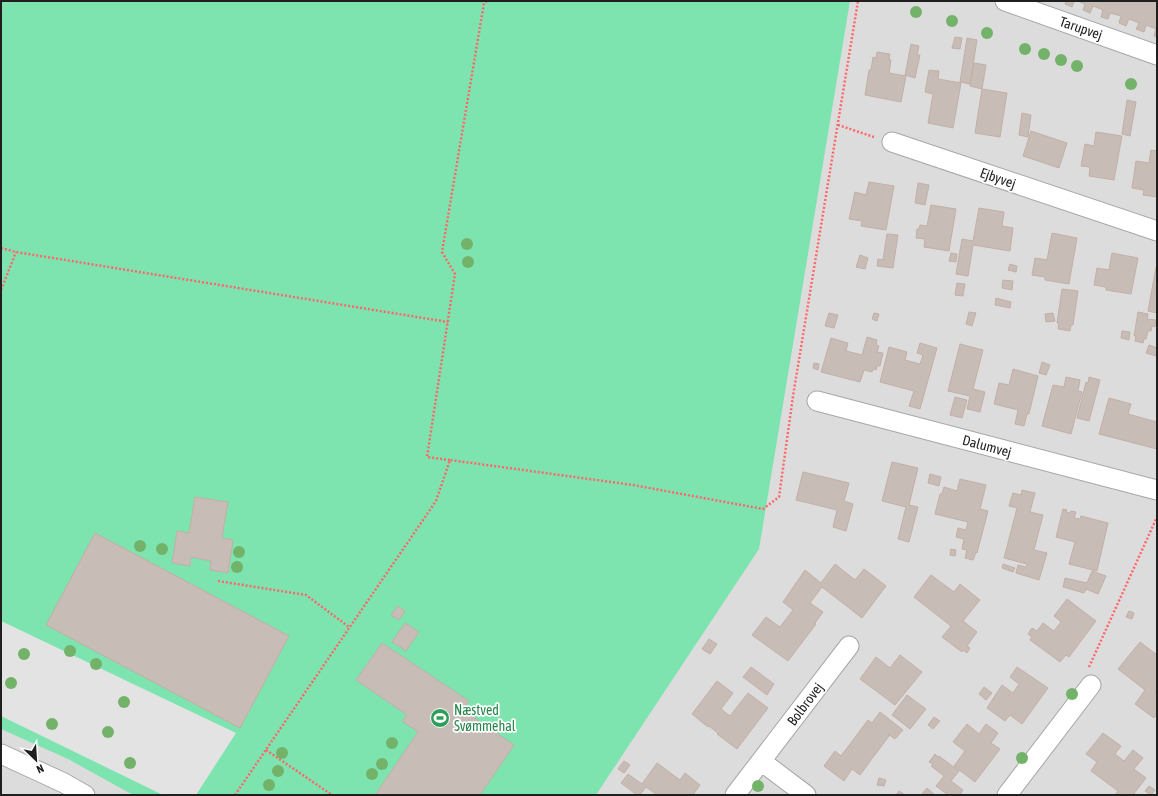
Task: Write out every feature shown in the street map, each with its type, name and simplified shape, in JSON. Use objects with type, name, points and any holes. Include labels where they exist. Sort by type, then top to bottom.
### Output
[{"type":"street","name":"Tarupvej","points":[[1005,1],[1157,55]]},
{"type":"street","name":"Ejbyvej","points":[[892,142],[1157,231]]},
{"type":"street","name":"Dalumvej","points":[[817,401],[1157,490]]},
{"type":"street","name":"Bolbrovej","points":[[735,795],[849,646]]},
{"type":"street","points":[[1007,795],[1091,685]]},
{"type":"street","points":[[1,754],[64,783],[85,795]]},
{"type":"street","points":[[762,761],[806,795]]},
{"type":"path","points":[[487,1],[484,3],[442,252],[455,274],[427,457],[633,485],[763,509],[779,497],[793,396],[858,1]]},
{"type":"path","points":[[838,125],[892,142]]},
{"type":"path","points":[[1,248],[16,252],[448,322]]},
{"type":"path","points":[[1,290],[16,252]]},
{"type":"path","points":[[235,795],[436,501],[450,460]]},
{"type":"path","points":[[1091,685],[1089,667],[1157,517]]},
{"type":"path","points":[[218,581],[306,595],[349,627]]},
{"type":"path","points":[[266,750],[332,795]]},
{"type":"shaded area","points":[[1,1],[1157,1],[1157,795],[1,795]]},
{"type":"shaded area","points":[[1,621],[236,733],[196,795],[163,795],[1,716]]},
{"type":"green space","points":[[1,1],[850,1],[759,549],[596,795],[133,795],[68,759],[1,729]]},
{"type":"building","points":[[1066,1],[1074,1],[1072,7],[1065,4]]},
{"type":"building","points":[[1078,1],[1157,1],[1157,37],[1154,36],[1156,29],[1146,25],[1144,32],[1136,29],[1139,23],[1129,19],[1126,26],[1119,23],[1121,16],[1110,13],[1108,19],[1101,17],[1103,10],[1093,6],[1090,13],[1083,10],[1085,4]]},
{"type":"building","points":[[955,37],[962,38],[960,49],[952,48]]},
{"type":"building","points":[[967,38],[977,40],[970,84],[960,82]]},
{"type":"building","points":[[911,44],[919,46],[917,55],[920,55],[915,78],[905,75]]},
{"type":"building","points":[[877,52],[890,54],[889,60],[891,60],[889,73],[906,76],[901,102],[865,95],[869,70],[871,70],[873,57],[876,58]]},
{"type":"building","points":[[974,63],[986,65],[982,89],[970,86]]},
{"type":"building","points":[[929,70],[939,71],[938,79],[961,83],[953,128],[928,123],[933,94],[925,92]]},
{"type":"building","points":[[982,89],[1007,93],[1000,137],[975,133]]},
{"type":"building","points":[[1127,100],[1136,102],[1130,136],[1122,134]]},
{"type":"building","points":[[1022,113],[1031,115],[1028,137],[1019,135]]},
{"type":"building","points":[[1031,131],[1067,143],[1059,168],[1023,156]]},
{"type":"building","points":[[1096,132],[1122,136],[1114,180],[1089,176],[1090,167],[1081,166],[1085,144],[1094,146]]},
{"type":"building","points":[[1151,150],[1157,151],[1157,197],[1143,195],[1144,190],[1132,188],[1136,161],[1149,163]]},
{"type":"building","points":[[869,182],[894,186],[886,230],[861,226],[862,221],[849,219],[855,192],[866,195]]},
{"type":"building","points":[[918,183],[929,185],[925,205],[915,203]]},
{"type":"building","points":[[931,205],[956,209],[949,251],[924,247],[925,239],[916,238],[917,229],[919,229],[920,225],[927,226]]},
{"type":"building","points":[[979,208],[1004,212],[1002,226],[1013,228],[1010,251],[973,245],[968,276],[956,274],[962,239],[973,241]]},
{"type":"building","points":[[1052,233],[1077,238],[1069,284],[1045,280],[1045,277],[1032,275],[1035,258],[1047,260]]},
{"type":"building","points":[[887,234],[898,235],[893,268],[877,266],[878,259],[883,260]]},
{"type":"building","points":[[951,253],[957,254],[956,262],[949,261]]},
{"type":"building","points":[[1112,253],[1138,258],[1131,294],[1106,290],[1106,287],[1094,285],[1097,268],[1109,270]]},
{"type":"building","points":[[860,255],[868,258],[865,269],[856,267]]},
{"type":"building","points":[[1010,264],[1017,266],[1016,272],[1008,270]]},
{"type":"building","points":[[1157,267],[1157,313],[1148,311]]},
{"type":"building","points":[[1003,280],[1013,281],[1012,290],[1002,288]]},
{"type":"building","points":[[957,283],[965,284],[963,296],[955,295]]},
{"type":"building","points":[[1062,289],[1078,291],[1073,325],[1071,325],[1070,331],[1058,329],[1059,323],[1057,323]]},
{"type":"building","points":[[996,298],[1011,302],[1010,308],[995,305]]},
{"type":"building","points":[[969,312],[976,313],[972,326],[966,324]]},
{"type":"building","points":[[1138,312],[1148,314],[1147,319],[1156,320],[1155,327],[1152,326],[1151,331],[1148,331],[1146,339],[1144,339],[1143,343],[1135,341],[1136,336],[1134,336]]},
{"type":"building","points":[[829,313],[838,315],[834,328],[825,326]]},
{"type":"building","points":[[874,313],[879,314],[877,321],[872,319]]},
{"type":"building","points":[[1053,313],[1055,321],[1046,322],[1045,314]]},
{"type":"building","points":[[1122,331],[1130,332],[1129,340],[1121,338]]},
{"type":"building","points":[[867,337],[877,340],[876,345],[879,346],[877,352],[883,353],[880,366],[877,366],[876,370],[873,369],[872,372],[864,370],[860,382],[821,372],[831,338],[848,343],[846,351],[862,355]]},
{"type":"building","points":[[920,343],[937,348],[920,409],[909,406],[914,391],[880,382],[889,347],[907,352],[905,360],[920,364],[923,355],[917,353]]},
{"type":"building","points":[[960,344],[983,350],[973,389],[985,392],[980,412],[967,409],[970,396],[948,391]]},
{"type":"building","points":[[1149,345],[1157,348],[1156,356],[1146,353]]},
{"type":"building","points":[[1042,362],[1050,365],[1046,375],[1039,373]]},
{"type":"building","points":[[814,363],[819,364],[818,370],[813,368]]},
{"type":"building","points":[[1013,369],[1038,376],[1029,414],[1027,414],[1024,426],[1015,424],[1018,410],[994,404],[999,383],[1009,385]]},
{"type":"building","points":[[1066,377],[1080,380],[1078,391],[1082,392],[1071,434],[1042,426],[1053,385],[1064,387]]},
{"type":"building","points":[[1089,377],[1100,380],[1089,421],[1077,418],[1086,382],[1088,383]]},
{"type":"building","points":[[955,397],[967,400],[962,418],[950,415]]},
{"type":"building","points":[[1109,398],[1131,404],[1128,414],[1157,422],[1157,449],[1099,434]]},
{"type":"building","points":[[892,462],[918,468],[909,505],[918,507],[909,542],[898,539],[906,507],[882,501]]},
{"type":"building","points":[[803,472],[849,483],[844,501],[853,504],[846,531],[833,527],[837,510],[796,500]]},
{"type":"building","points":[[930,474],[941,477],[939,486],[928,483]]},
{"type":"building","points":[[960,479],[986,485],[980,509],[988,511],[977,553],[976,552],[973,560],[965,558],[967,550],[962,549],[964,539],[956,537],[958,528],[966,530],[968,522],[935,514],[940,494],[942,494],[944,487],[957,491]]},
{"type":"building","points":[[1022,490],[1035,493],[1030,512],[1043,515],[1034,550],[1047,553],[1039,580],[1016,573],[1018,565],[1026,567],[1027,564],[1004,558],[1017,508],[1009,506],[1013,493],[1021,495]]},
{"type":"building","points":[[195,497],[228,502],[222,538],[233,540],[228,573],[210,570],[211,561],[191,557],[190,566],[172,563],[177,531],[189,533]]},
{"type":"building","points":[[1063,509],[1070,513],[1071,511],[1076,512],[1074,518],[1080,519],[1081,516],[1108,523],[1097,571],[1069,564],[1075,542],[1056,537]]},
{"type":"building","points":[[95,533],[289,636],[240,728],[46,625]]},
{"type":"building","points":[[951,549],[956,550],[955,556],[950,555]]},
{"type":"building","points":[[835,564],[855,580],[864,569],[886,586],[862,618],[822,587],[810,603],[823,612],[815,623],[816,624],[788,661],[752,635],[766,617],[780,627],[793,610],[783,602],[805,570],[821,583]]},
{"type":"building","points":[[1003,564],[1015,568],[1013,572],[1002,568]]},
{"type":"building","points":[[1092,571],[1106,576],[1098,594],[1086,589],[1084,593],[1063,587],[1065,578],[1087,583]]},
{"type":"building","points":[[931,575],[954,592],[960,584],[980,600],[963,621],[977,632],[967,646],[970,648],[967,653],[963,650],[962,652],[942,637],[951,626],[914,597]]},
{"type":"building","points":[[1067,599],[1096,621],[1069,657],[1066,655],[1060,662],[1030,640],[1032,637],[1028,634],[1032,628],[1037,631],[1043,623],[1054,631],[1061,622],[1054,616]]},
{"type":"building","points":[[398,606],[405,611],[399,620],[391,615]]},
{"type":"building","points":[[1129,611],[1134,613],[1132,619],[1126,617]]},
{"type":"building","points":[[405,623],[419,632],[406,651],[392,642]]},
{"type":"building","points":[[709,639],[717,644],[710,654],[702,649]]},
{"type":"building","points":[[1140,642],[1157,655],[1157,690],[1155,693],[1157,694],[1157,714],[1154,718],[1135,704],[1145,690],[1118,669]]},
{"type":"building","name":"Næstved Svømmehal","points":[[382,643],[469,701],[463,710],[514,745],[480,795],[375,795],[418,732],[402,721],[407,715],[356,680]]},
{"type":"building","points":[[900,655],[922,672],[895,705],[860,679],[876,657],[890,668]]},
{"type":"building","points":[[751,667],[774,684],[767,695],[743,677]]},
{"type":"building","points":[[1017,667],[1048,688],[1022,724],[1010,715],[1005,721],[987,708],[1002,685],[1013,693],[1019,684],[1010,677]]},
{"type":"building","points":[[717,681],[733,693],[721,709],[730,716],[748,693],[768,708],[737,749],[692,714]]},
{"type":"building","points":[[984,687],[992,693],[986,700],[979,694]]},
{"type":"building","points":[[907,695],[926,709],[910,729],[892,715]]},
{"type":"building","points":[[880,712],[903,730],[895,739],[888,734],[889,736],[860,775],[852,769],[844,781],[824,766],[835,751],[841,756],[868,720],[872,723]]},
{"type":"building","points":[[934,717],[940,721],[933,729],[928,725]]},
{"type":"building","points":[[967,724],[979,734],[986,724],[998,733],[991,743],[1000,749],[975,782],[954,766],[965,751],[953,742]]},
{"type":"building","points":[[1103,733],[1121,746],[1115,754],[1124,761],[1133,750],[1143,758],[1134,769],[1146,778],[1133,795],[1115,795],[1118,791],[1091,771],[1097,762],[1086,754]]},
{"type":"building","points":[[935,754],[959,771],[951,781],[963,790],[960,795],[948,795],[936,786],[944,776],[931,766],[933,764],[929,762]]},
{"type":"building","points":[[624,761],[630,765],[624,773],[618,769]]},
{"type":"building","points":[[657,763],[680,780],[685,773],[700,785],[693,795],[657,795],[646,787],[640,795],[637,795],[621,783],[628,774],[642,784]]},
{"type":"building","points":[[879,778],[886,780],[884,786],[877,785]]},
{"type":"building","points":[[1149,786],[1155,790],[1151,795],[1145,791]]},
{"type":"building","points":[[927,788],[935,795],[921,795]]},
{"type":"building","points":[[899,791],[905,795],[896,795]]},
{"type":"place","name":"Næstved Svømmehal","points":[[440,718]]}]
